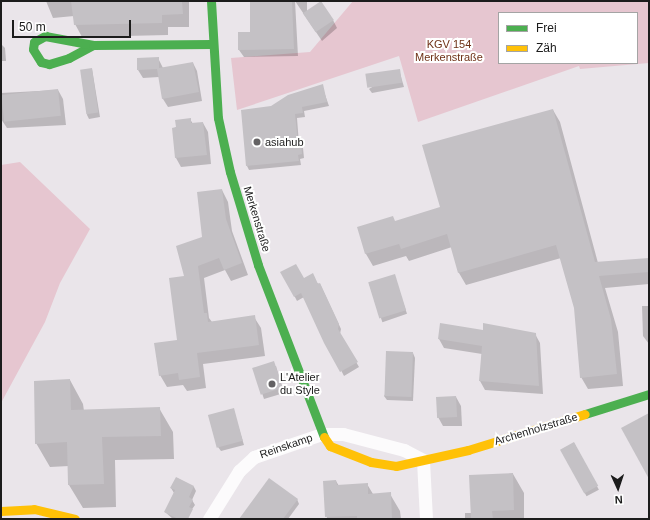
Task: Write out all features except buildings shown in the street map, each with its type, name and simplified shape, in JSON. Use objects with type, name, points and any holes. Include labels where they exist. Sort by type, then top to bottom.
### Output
[{"type":"street","name":"Merkenstraße","points":[[211,1],[212,44],[218,118],[245,223],[322,434]]},
{"type":"street","points":[[93,45],[69,58],[48,64],[40,62],[33,49],[34,42],[45,36],[93,45],[212,44]]},
{"type":"street","name":"Archenholzstraße","points":[[322,434],[330,446],[371,462],[396,466],[468,450],[649,394]]},
{"type":"street","points":[[322,434],[343,434],[404,450],[423,460],[426,519]]},
{"type":"street","name":"Reinskamp","points":[[210,519],[239,471],[254,457],[322,434]]},
{"type":"street","points":[[1,511],[34,509],[75,519]]},
{"type":"green space","name":"KGV 154 Merkenstraße","points":[[353,1],[649,1],[649,63],[638,64],[638,12],[498,12],[498,64],[638,64],[580,69],[579,66],[418,122],[399,56],[237,110],[231,58],[310,52]]},
{"type":"green space","points":[[20,162],[90,229],[60,283],[45,322],[1,403],[1,165]]},
{"type":"traffic: fast","points":[[211,1],[218,118],[230,172],[258,265],[324,437]]},
{"type":"traffic: fast","points":[[93,45],[69,58],[49,64],[41,62],[33,49],[34,42],[45,36],[93,45],[212,44]]},
{"type":"traffic: fast","points":[[585,414],[649,394]]},
{"type":"traffic: slow","points":[[324,437],[330,446],[371,462],[396,466],[468,450],[585,414]]},
{"type":"traffic: slow","points":[[1,511],[34,509],[75,519]]},
{"type":"place","name":"asiahub","points":[[257,142]]},
{"type":"place","name":"L'Atelier du Style","points":[[272,384]]}]
